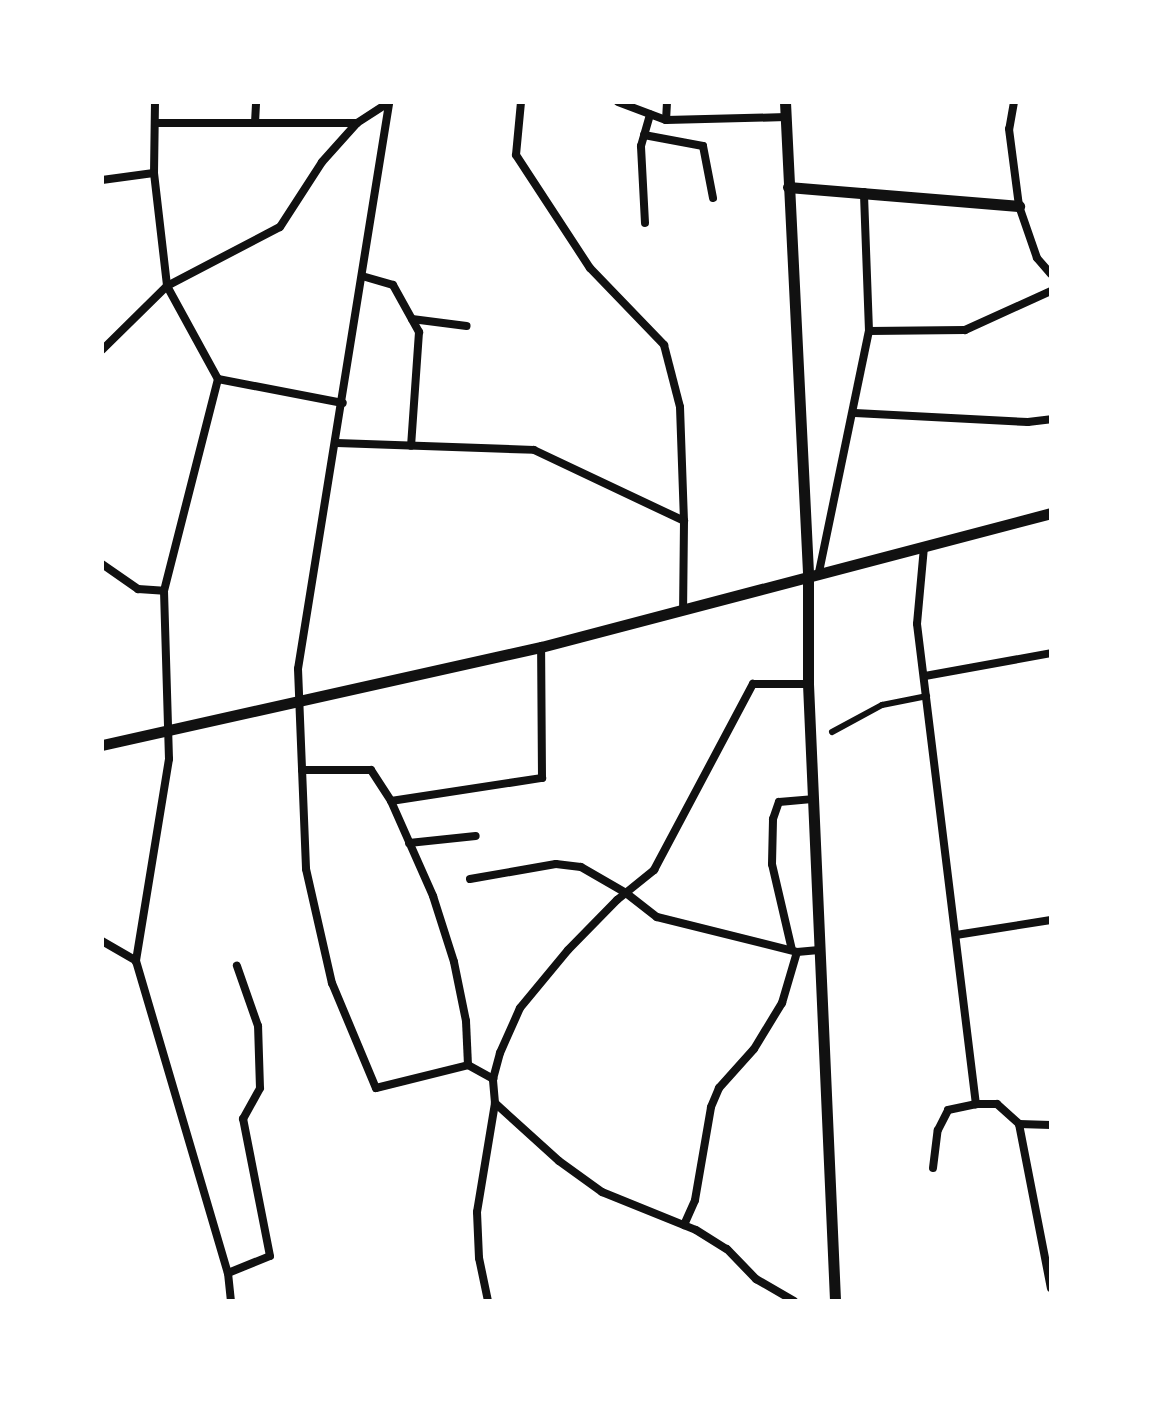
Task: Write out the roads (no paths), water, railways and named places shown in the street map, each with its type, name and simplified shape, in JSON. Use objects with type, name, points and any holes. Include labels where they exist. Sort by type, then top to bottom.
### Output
[{"type":"street","points":[[155,102],[154,173],[167,286],[218,379],[164,591],[169,759],[136,961],[228,1273],[231,1301]]},
{"type":"street","points":[[255,123],[256,102]]},
{"type":"street","points":[[521,102],[516,155],[590,268],[664,345],[680,407],[683,610]]},
{"type":"street","points":[[618,102],[666,120],[786,117]]},
{"type":"street","points":[[666,120],[667,102]]},
{"type":"street","points":[[785,102],[814,573],[808,684],[835,1301]]},
{"type":"street","points":[[1014,102],[1009,129],[1019,206],[1037,258],[1051,274]]},
{"type":"street","points":[[102,350],[167,286],[280,227],[322,162],[357,123],[389,103]]},
{"type":"street","points":[[389,103],[337,443],[298,669],[306,869],[332,983],[376,1088],[468,1065],[493,1079]]},
{"type":"street","points":[[645,223],[641,146],[650,114]]},
{"type":"street","points":[[155,123],[357,123]]},
{"type":"street","points":[[644,135],[703,146],[713,198]]},
{"type":"street","points":[[102,180],[154,173]]},
{"type":"street","points":[[788,187],[1019,206]]},
{"type":"street","points":[[814,573],[855,413],[869,331],[864,192]]},
{"type":"street","points":[[362,276],[393,285],[419,332],[411,446]]},
{"type":"street","points":[[869,331],[965,330],[1051,291]]},
{"type":"street","points":[[412,319],[467,326]]},
{"type":"street","points":[[218,379],[343,403]]},
{"type":"street","points":[[855,413],[1028,422],[1051,419]]},
{"type":"street","points":[[337,443],[534,450],[684,521]]},
{"type":"street","points":[[102,745],[541,647],[1051,513]]},
{"type":"street","points":[[924,547],[917,624],[976,1104]]},
{"type":"street","points":[[102,564],[138,589],[164,591]]},
{"type":"street","points":[[391,801],[542,778],[541,647]]},
{"type":"street","points":[[925,676],[1051,653]]},
{"type":"street","points":[[488,1301],[479,1258],[477,1212],[495,1103],[493,1079],[500,1053],[520,1008],[568,950],[654,870],[753,684],[808,684]]},
{"type":"street","points":[[832,732],[882,705],[927,696]]},
{"type":"street","points":[[302,770],[371,770],[391,801],[433,896],[454,962],[466,1021],[468,1065]]},
{"type":"street","points":[[684,1225],[701,1177],[711,1107],[719,1088],[754,1049],[782,1003],[795,951],[772,864],[773,819],[779,802],[812,799]]},
{"type":"street","points":[[409,843],[476,836]]},
{"type":"street","points":[[470,879],[556,864],[581,867],[626,893],[657,917],[795,951],[819,950]]},
{"type":"street","points":[[956,935],[1051,920]]},
{"type":"street","points":[[102,941],[136,961]]},
{"type":"street","points":[[228,1273],[270,1256],[243,1119],[260,1088],[258,1026],[237,966]]},
{"type":"street","points":[[495,1103],[559,1161],[602,1192],[684,1225],[727,1249],[756,1279],[794,1301]]},
{"type":"street","points":[[933,1168],[938,1130],[948,1110],[976,1104],[997,1104],[1019,1124],[1047,1248],[1051,1288]]},
{"type":"street","points":[[1019,1124],[1051,1125]]}]
